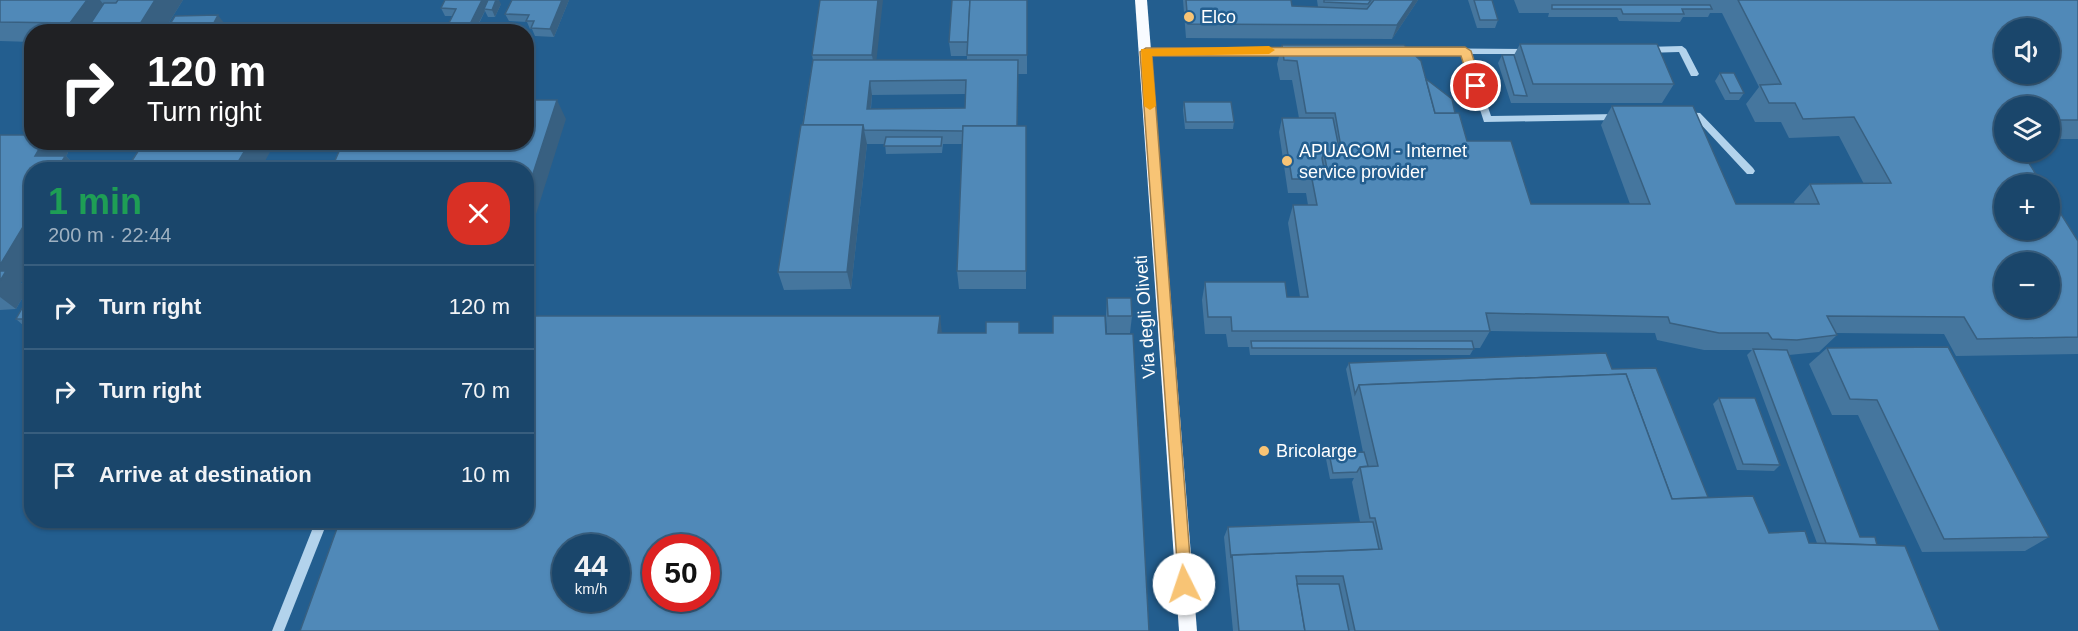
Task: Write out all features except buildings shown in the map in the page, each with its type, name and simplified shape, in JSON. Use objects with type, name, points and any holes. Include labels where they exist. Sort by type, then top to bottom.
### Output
[{"type":"main road","name":"Via degli Oliveti","points":[[1141,0],[1188,631]]},
{"type":"lane","points":[[1636,50],[1682,49],[1694,75]]},
{"type":"lane","points":[[1146,52],[1305,50]]},
{"type":"lane","points":[[1385,51],[1543,50]]},
{"type":"lane","points":[[1465,51],[1487,120],[1627,117]]},
{"type":"lane","points":[[1673,116],[1697,115],[1750,171]]},
{"type":"lane","points":[[278,631],[319,528]]},
{"type":"slow traffic","points":[[1150,106],[1146,52],[1269,50]]},
{"type":"place","name":"Elco","points":[[1189,17]]},
{"type":"place","name":"APUACOM - Internet service provider","points":[[1287,161]]},
{"type":"place","name":"Bricolarge","points":[[1264,451]]},
{"type":"route","points":[[1184,584],[1146,52],[1465,51],[1476,86]]}]
